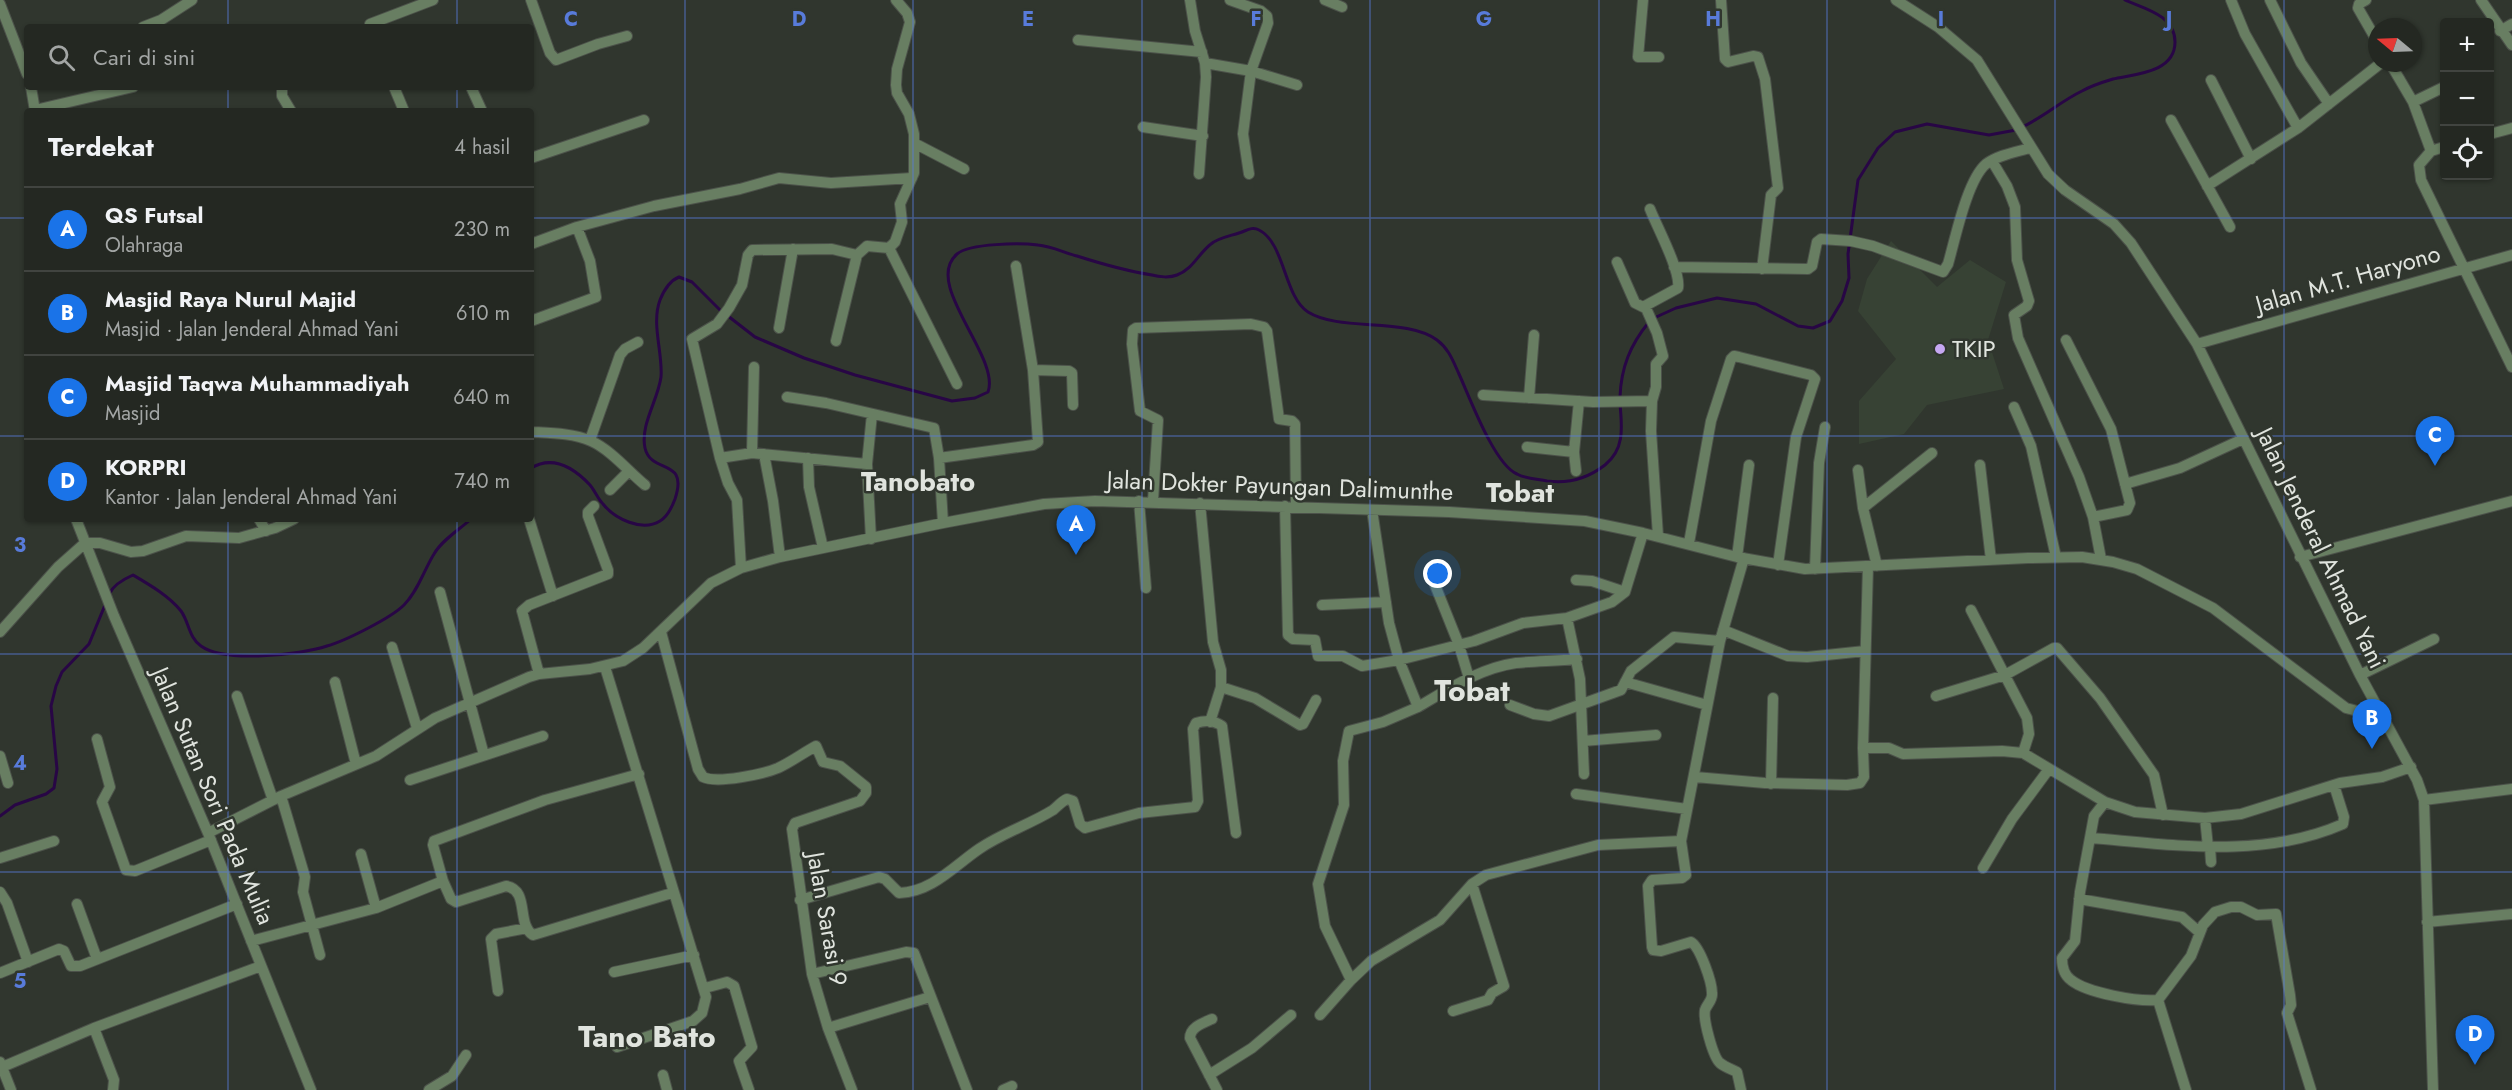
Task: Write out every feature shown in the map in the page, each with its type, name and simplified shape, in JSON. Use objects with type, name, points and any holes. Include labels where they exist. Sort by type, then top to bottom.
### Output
[{"type":"street","points":[[150,24],[161,20],[192,0]]},
{"type":"street","points":[[370,24],[433,0]]},
{"type":"street","points":[[531,0],[550,53],[556,60],[627,36]]},
{"type":"street","points":[[889,248],[895,242],[902,222],[900,204],[912,178],[914,143],[909,114],[897,93],[896,85],[897,69],[910,22],[907,13],[896,0]]},
{"type":"street","points":[[1190,0],[1195,31],[1204,57],[1206,96],[1199,174]]},
{"type":"street","points":[[1230,0],[1261,11],[1267,16],[1268,23],[1251,71],[1244,134],[1249,174]]},
{"type":"street","points":[[1325,0],[1342,7]]},
{"type":"street","points":[[1643,0],[1638,57],[1659,57]]},
{"type":"street","points":[[1721,0],[1725,59],[1728,62],[1756,57],[1765,79],[1778,189],[1771,195],[1762,269]]},
{"type":"street","name":"Jalan Jenderal Ahmad Yani","points":[[1897,0],[1938,27],[1977,60],[2054,182],[2123,233],[2196,344],[2360,675],[2421,786],[2424,800],[2433,1090]]},
{"type":"street","points":[[2230,0],[2245,34],[2298,128]]},
{"type":"street","points":[[2270,0],[2301,63],[2329,104]]},
{"type":"street","points":[[2366,0],[2359,4],[2358,8],[2368,25]]},
{"type":"street","points":[[2481,0],[2500,31],[2512,45]]},
{"type":"street","points":[[0,4],[24,67]]},
{"type":"street","points":[[2500,31],[2512,24]]},
{"type":"street","points":[[1078,40],[1204,57],[1297,85]]},
{"type":"street","points":[[2207,186],[2298,128],[2370,72]]},
{"type":"street","points":[[2395,72],[2413,102],[2430,151]]},
{"type":"street","points":[[2211,80],[2251,159]]},
{"type":"street","points":[[2413,102],[2440,89]]},
{"type":"street","points":[[32,90],[35,108]]},
{"type":"street","points":[[44,108],[120,90]]},
{"type":"street","points":[[282,90],[282,96],[289,108]]},
{"type":"street","points":[[395,90],[403,108]]},
{"type":"street","points":[[472,90],[481,108]]},
{"type":"street","points":[[534,157],[644,120]]},
{"type":"street","points":[[2171,120],[2230,227]]},
{"type":"street","points":[[1143,127],[1203,136]]},
{"type":"street","points":[[2494,133],[2512,128]]},
{"type":"street","points":[[914,143],[964,169]]},
{"type":"street","points":[[1674,267],[1810,269],[1817,242],[1821,238],[1874,246],[1943,272],[1948,264],[1970,193],[1983,168],[1992,161],[2028,144]]},
{"type":"street","points":[[2440,148],[2430,151],[2421,161],[2419,173],[2512,367]]},
{"type":"street","points":[[1992,161],[2007,186],[2017,218],[2017,260],[2029,301],[2027,306],[2014,315],[2018,338],[2060,430],[2093,517],[2101,559]]},
{"type":"street","points":[[534,243],[577,227],[654,206],[740,189],[779,177],[831,183],[912,178]]},
{"type":"street","points":[[1649,315],[1680,284],[1650,209]]},
{"type":"street","points":[[534,320],[596,297],[590,261],[577,227]]},
{"type":"street","points":[[836,341],[857,255],[867,246],[889,248]]},
{"type":"street","points":[[889,248],[957,384]]},
{"type":"street","points":[[779,328],[793,249]]},
{"type":"street","points":[[741,568],[737,500],[728,483],[720,458],[692,342],[693,338],[717,324],[740,292],[748,255],[752,250],[832,249],[857,255]]},
{"type":"street","name":"Jalan M.T. Haryono","points":[[2196,344],[2512,255]]},
{"type":"street","points":[[1617,262],[1635,303],[1649,315],[1663,356],[1656,364],[1656,387],[1652,401],[1651,437],[1658,536]]},
{"type":"street","points":[[939,458],[1037,443],[1039,430],[1033,370],[1016,266]]},
{"type":"street","points":[[1153,501],[1158,420],[1140,411],[1132,344],[1134,330],[1136,328],[1251,324],[1264,327],[1267,331],[1280,419],[1292,421],[1295,424],[1290,507],[1290,638],[1313,639],[1316,641],[1318,656],[1344,656],[1358,665],[1399,660],[1459,645],[1522,623],[1568,618],[1612,602],[1625,592],[1643,532]]},
{"type":"street","points":[[1529,398],[1534,335]]},
{"type":"street","points":[[2066,340],[2111,429],[2130,503],[2128,508],[2093,517]]},
{"type":"street","points":[[590,440],[620,355],[625,349],[638,342]]},
{"type":"street","points":[[1689,543],[1711,421],[1731,359],[1734,356],[1739,357],[1811,375],[1815,379],[1796,437],[1778,565]]},
{"type":"street","points":[[754,367],[758,454],[773,501],[780,557]]},
{"type":"street","points":[[1033,370],[1072,373],[1073,405]]},
{"type":"street","points":[[1482,395],[1579,401],[1652,401]]},
{"type":"street","points":[[787,397],[826,403],[932,427],[936,435],[939,458],[943,523]]},
{"type":"street","points":[[1576,471],[1574,452],[1579,401]]},
{"type":"street","points":[[2014,407],[2036,464],[2056,557]]},
{"type":"street","points":[[871,539],[867,464],[872,414]]},
{"type":"street","points":[[1815,569],[1819,463],[1825,427]]},
{"type":"street","points":[[534,432],[568,435],[590,440],[645,485]]},
{"type":"street","points":[[2125,484],[2180,468],[2243,439]]},
{"type":"street","points":[[1527,447],[1574,452]]},
{"type":"street","points":[[1863,508],[1932,453]]},
{"type":"street","points":[[720,458],[758,454],[867,464]]},
{"type":"street","points":[[808,458],[809,487],[823,548]]},
{"type":"street","points":[[1741,1090],[1737,1072],[1723,1066],[1714,1053],[1705,1011],[1711,1000],[1712,991],[1698,947],[1691,942],[1661,951],[1653,950],[1648,886],[1652,880],[1683,878],[1686,875],[1681,841],[1707,705],[1740,557],[1749,465]]},
{"type":"street","points":[[1980,465],[1991,560]]},
{"type":"street","points":[[1695,777],[1771,784],[1846,786],[1860,783],[1864,777],[1865,651],[1873,566],[1858,470]]},
{"type":"street","points":[[610,490],[629,471]]},
{"type":"street","points":[[1139,501],[1146,588]]},
{"type":"street","name":"Jalan Dokter Payungan Dalimunthe","points":[[97,739],[110,788],[103,799],[103,805],[126,870],[135,871],[209,836],[277,798],[384,752],[417,728],[468,703],[539,674],[605,667],[634,655],[711,583],[741,568],[780,557],[1044,504],[1139,501],[1449,512],[1571,519],[1643,532],[1778,565],[1815,569],[2056,557],[2101,559],[2137,569],[2213,608],[2346,708],[2361,712],[2378,708]]},
{"type":"street","points":[[2300,557],[2512,501]]},
{"type":"street","points":[[1200,503],[1214,647],[1221,670],[1221,687],[1210,722]]},
{"type":"street","points":[[539,674],[522,610],[607,576],[609,573],[588,516],[588,512],[594,506]]},
{"type":"street","points":[[1372,510],[1386,602],[1399,660],[1418,707]]},
{"type":"street","name":"Jalan Sutan Sori Pada Mulia","points":[[77,522],[114,616],[237,904],[311,1090]]},
{"type":"street","points":[[260,522],[266,531]]},
{"type":"street","points":[[0,632],[63,561],[85,543],[100,543],[137,552],[186,536],[230,540],[266,531],[287,522]]},
{"type":"street","points":[[530,522],[553,596]]},
{"type":"street","points":[[1576,580],[1592,580],[1625,592]]},
{"type":"street","points":[[1435,585],[1459,645],[1469,678]]},
{"type":"street","points":[[440,592],[468,703],[484,755]]},
{"type":"street","points":[[1322,605],[1386,602]]},
{"type":"street","points":[[1971,610],[2005,675],[2028,726],[2029,734],[2023,753]]},
{"type":"street","points":[[1568,618],[1577,659],[1584,774]]},
{"type":"street","name":"Jalan Sarasi 9","points":[[661,632],[698,769],[703,777],[714,780],[765,772],[779,767],[816,746],[824,762],[840,766],[867,787],[860,801],[795,823],[792,832],[812,974],[828,1028],[852,1090]]},
{"type":"street","points":[[1510,705],[1549,716],[1616,693],[1628,683],[1631,671],[1674,637],[1722,636],[1788,656],[1807,657],[1865,651]]},
{"type":"street","points":[[2360,675],[2434,639]]},
{"type":"street","points":[[392,647],[417,728]]},
{"type":"street","points":[[1936,696],[2005,675],[2054,648],[2061,651],[2100,698],[2154,776],[2163,814]]},
{"type":"street","points":[[1351,980],[1328,935],[1318,888],[1322,867],[1344,805],[1343,761],[1349,731],[1383,722],[1418,707],[1469,678],[1516,663],[1577,659]]},
{"type":"street","points":[[605,667],[639,774],[672,893],[705,988],[706,1001],[704,1009],[693,1021],[617,1047]]},
{"type":"street","points":[[335,682],[356,764]]},
{"type":"street","points":[[1628,683],[1707,705]]},
{"type":"street","points":[[1221,687],[1255,698],[1300,725],[1303,724],[1316,700]]},
{"type":"street","points":[[237,696],[305,878],[303,892],[320,955]]},
{"type":"street","points":[[1771,784],[1773,698]]},
{"type":"street","points":[[801,900],[879,877],[885,879],[899,893],[928,885],[1001,835],[1051,811],[1067,799],[1073,801],[1080,824],[1085,828],[1139,813],[1196,807],[1198,801],[1193,729],[1196,723],[1210,722],[1222,726],[1236,833]]},
{"type":"street","points":[[1583,741],[1656,735]]},
{"type":"street","points":[[410,780],[543,736]]},
{"type":"street","points":[[1863,748],[1889,748],[1903,754],[2002,751],[2023,753],[2105,802],[2135,812],[2205,818],[2241,814],[2334,785],[2382,777],[2411,767]]},
{"type":"street","points":[[0,756],[8,783]]},
{"type":"street","points":[[1983,868],[2012,819],[2049,769]]},
{"type":"street","points":[[639,774],[546,800],[434,841],[443,881],[451,899],[456,902],[506,886],[513,887],[518,892],[527,928],[535,935],[672,893]]},
{"type":"street","points":[[2091,838],[2172,846],[2274,845],[2343,824],[2345,820],[2334,785]]},
{"type":"street","points":[[2424,800],[2512,789]]},
{"type":"street","points":[[1576,794],[1687,809]]},
{"type":"street","points":[[2105,802],[2094,816],[2079,899],[2075,941],[2062,958],[2064,972],[2068,978],[2085,987],[2116,995],[2158,1000]]},
{"type":"street","points":[[2205,818],[2211,862]]},
{"type":"street","points":[[0,858],[54,841]]},
{"type":"street","points":[[1320,1015],[1371,961],[1440,920],[1472,884],[1486,875],[1505,868],[1598,845],[1681,841]]},
{"type":"street","points":[[362,854],[376,908]]},
{"type":"street","points":[[251,941],[376,908],[443,881]]},
{"type":"street","points":[[1453,1011],[1488,1000],[1492,993],[1504,986],[1472,884]]},
{"type":"street","points":[[0,892],[7,903],[28,962]]},
{"type":"street","points":[[2079,899],[2182,917],[2199,932]]},
{"type":"street","points":[[77,904],[97,959]]},
{"type":"street","points":[[0,973],[59,949],[64,951],[72,967],[237,904]]},
{"type":"street","points":[[2158,1000],[2191,956],[2198,941],[2199,932],[2209,918],[2221,909],[2241,907],[2257,915],[2276,914],[2290,994],[2291,1005],[2287,1011],[2311,1090]]},
{"type":"street","points":[[2427,922],[2512,914]]},
{"type":"street","points":[[498,991],[490,943],[492,938],[496,934],[527,928]]},
{"type":"street","points":[[812,974],[914,953],[967,1090]]},
{"type":"street","points":[[614,972],[694,955]]},
{"type":"street","points":[[11,1090],[1,1066],[94,1028],[261,966]]},
{"type":"street","points":[[705,988],[727,982],[734,986],[752,1047],[739,1061],[749,1090]]},
{"type":"street","points":[[828,1028],[930,997]]},
{"type":"street","points":[[2158,1000],[2186,1090]]},
{"type":"street","points":[[1202,1090],[1291,1015]]},
{"type":"street","points":[[1212,1018],[1194,1028],[1190,1033],[1190,1038],[1213,1082]]},
{"type":"street","points":[[94,1028],[114,1080],[113,1090]]},
{"type":"street","points":[[429,1090],[452,1076],[466,1055]]},
{"type":"street","points":[[663,1075],[667,1090]]},
{"type":"shaded area","name":"TKIP","points":[[1891,241],[1937,287],[1970,260],[2006,282],[1988,340],[2004,389],[1927,405],[1904,434],[1859,444],[1859,401],[1896,359],[1858,311],[1867,279]]},
{"type":"waterway","points":[[2022,127],[2089,87],[2152,70],[2168,60],[2175,42],[2170,25],[2158,14],[2125,0]]},
{"type":"waterway","points":[[1654,318],[1676,308],[1717,298],[1756,304],[1798,326],[1813,328],[1830,321],[1842,301],[1849,278],[1848,254],[1858,180],[1878,148],[1895,132],[1927,124],[1989,135],[2016,130]]},
{"type":"waterway","points":[[728,316],[755,337],[804,358],[855,375],[952,401],[975,398],[988,392],[989,377],[984,360],[955,302],[949,283],[949,267],[957,254],[964,250],[984,246],[1038,245],[1124,269],[1168,277],[1182,273],[1214,242],[1254,228],[1268,237],[1274,246],[1294,295],[1308,312],[1337,322],[1408,329],[1424,333],[1437,340],[1453,360],[1491,444],[1508,468],[1517,474],[1532,479],[1563,482],[1585,477],[1598,470],[1611,459],[1619,445],[1621,437],[1620,404]]},
{"type":"waterway","points":[[534,466],[555,463],[577,473],[590,485],[601,502],[614,515],[629,522],[645,525],[663,519],[675,499],[678,486],[677,477],[668,468],[649,456],[644,439],[647,421],[661,377],[657,329],[660,300],[667,286],[679,277],[692,282],[722,312]]},
{"type":"waterway","points":[[1620,397],[1622,376],[1628,357],[1649,322]]},
{"type":"waterway","points":[[110,593],[117,584],[133,575],[171,600],[184,615],[197,643],[212,651],[262,656],[315,649],[356,634],[398,610],[413,593],[437,549],[467,522]]},
{"type":"waterway","points":[[0,816],[15,805],[46,794],[54,788],[57,769],[51,706],[56,686],[62,672],[89,644],[105,605]]},
{"type":"place","name":"TKIP","points":[[1940,349]]},
{"type":"place","name":"Masjid Taqwa Muhammadiyah","points":[[2435,466]]},
{"type":"place","name":"QS Futsal","points":[[1076,555]]},
{"type":"place","name":"Masjid Raya Nurul Majid","points":[[2372,749]]},
{"type":"place","name":"KORPRI","points":[[2475,1065]]},
{"type":"district","name":"Tanobato","points":[[918,482]]},
{"type":"district","name":"Tobat","points":[[1520,493]]},
{"type":"district","name":"Tobat","points":[[1472,691]]},
{"type":"district","name":"Tano Bato","points":[[647,1037]]}]
